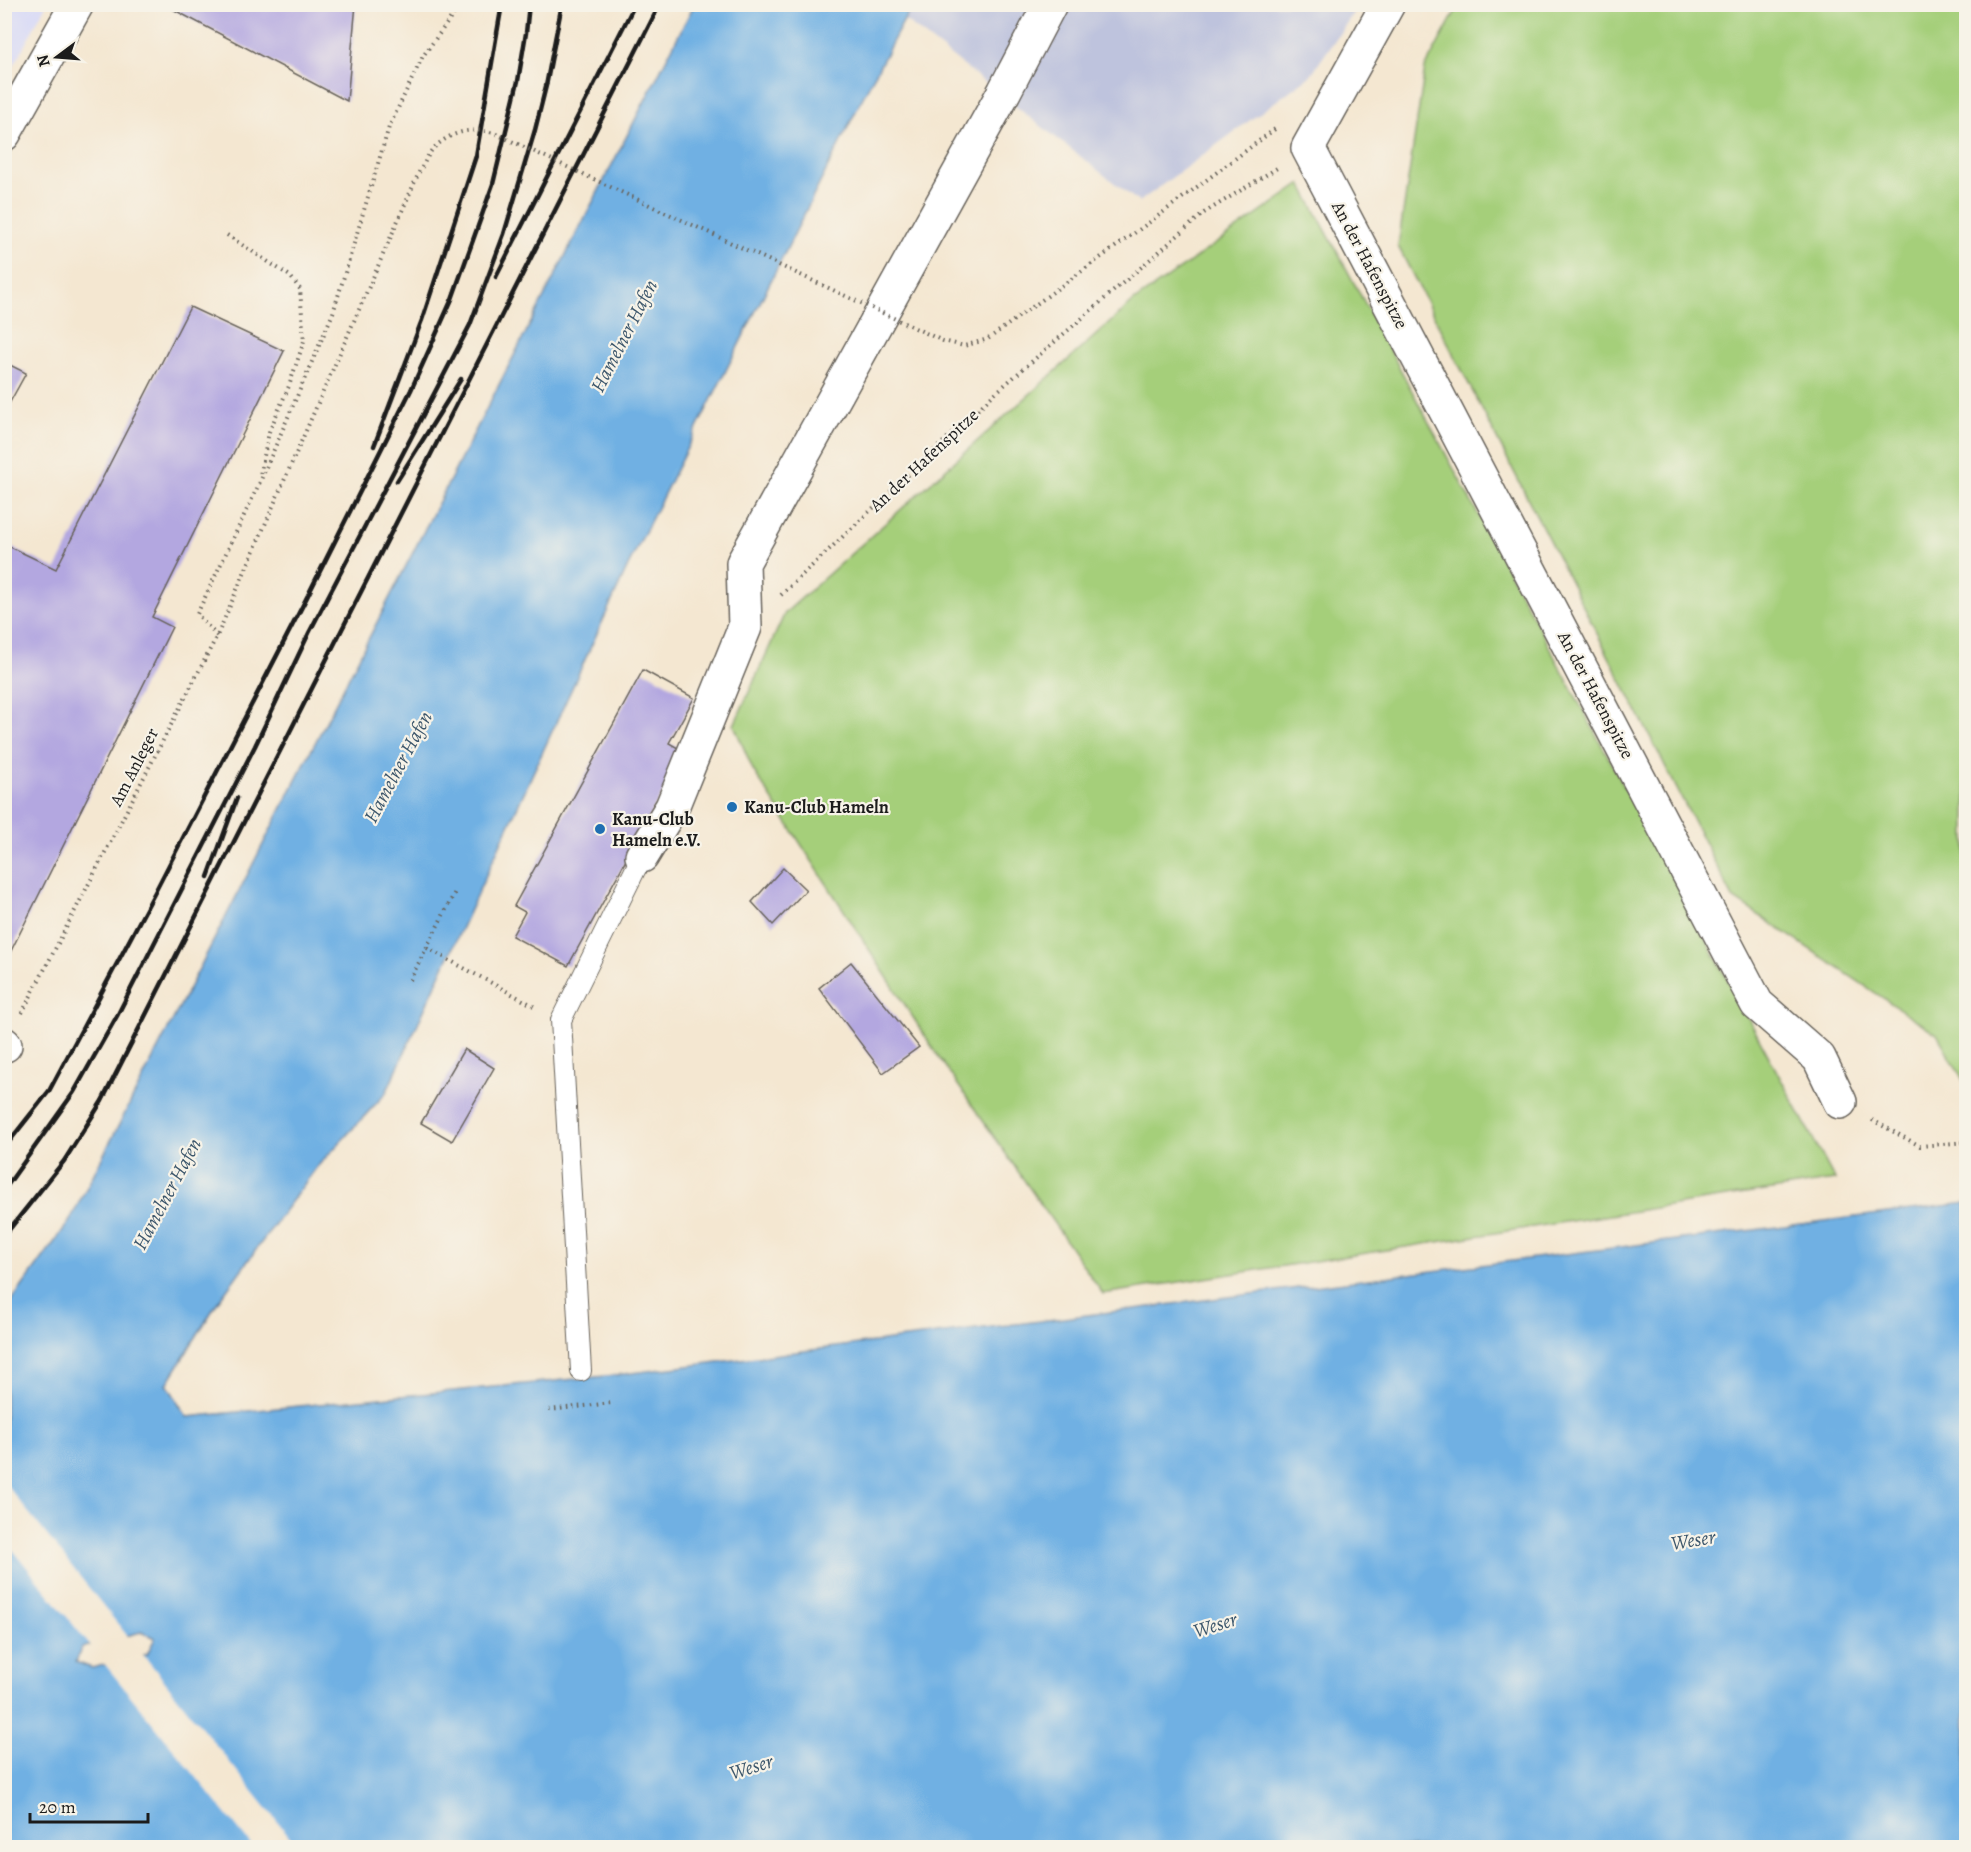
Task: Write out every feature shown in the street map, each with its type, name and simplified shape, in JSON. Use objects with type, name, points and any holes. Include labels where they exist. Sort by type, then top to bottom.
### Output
[{"type":"street","points":[[4,134],[76,4]]},
{"type":"street","points":[[642,856],[672,807],[745,627],[743,563],[1004,92],[1050,4]]},
{"type":"street","points":[[1308,148],[1388,4]]},
{"type":"street","name":"An der Hafenspitze","points":[[1308,148],[1757,1004],[1819,1058],[1840,1102]]},
{"type":"lane","points":[[581,1371],[561,1020],[642,856]]},
{"type":"path","points":[[217,636],[197,614],[260,482],[333,313],[389,127],[423,56],[461,4]]},
{"type":"path","name":"Am Anleger","points":[[5,1044],[217,636],[420,170],[435,147],[458,133],[478,129],[494,133],[943,341],[964,346],[988,339],[1293,116],[1328,115]]},
{"type":"path","name":"An der Hafenspitze","points":[[745,627],[993,395],[1204,213],[1308,148]]},
{"type":"path","points":[[227,236],[290,276],[300,289],[304,341],[289,386],[269,432],[260,482]]},
{"type":"path","points":[[411,980],[456,890]]},
{"type":"path","points":[[427,948],[561,1020]]},
{"type":"path","points":[[1840,1102],[1920,1146],[1966,1142]]},
{"type":"path","points":[[549,1410],[612,1402]]},
{"type":"shaded area","points":[[4,5],[46,5],[5,82]]},
{"type":"shaded area","points":[[885,5],[1359,5],[1310,76],[1139,202]]},
{"type":"green space","points":[[1459,5],[1966,5],[1966,1085],[1937,1034],[1733,898],[1398,246],[1425,68]]},
{"type":"green space","points":[[1301,184],[1835,1180],[1103,1294],[938,1056],[753,770],[734,725],[785,613],[1134,301]]},
{"type":"water","points":[[694,5],[912,5],[861,101],[628,566],[386,1093],[316,1168],[217,1303],[167,1384],[187,1417],[616,1375],[1966,1203],[1966,1847],[5,1848],[5,1310],[69,1222]],"holes":[[[141,1632],[155,1638],[147,1654],[92,1668],[76,1662],[81,1648]]]},
{"type":"pier","points":[[5,1483],[129,1638],[92,1648],[5,1540]]},
{"type":"pier","points":[[141,1652],[298,1847],[253,1847],[103,1662]]},
{"type":"building","points":[[163,4],[356,4],[347,101]]},
{"type":"building","points":[[190,307],[284,351],[152,617],[172,627],[4,965],[4,544],[56,569]]},
{"type":"building","points":[[4,362],[26,373],[4,413]]},
{"type":"building","name":"Kanu-Club Hameln e.V.","points":[[643,670],[694,698],[669,743],[685,752],[568,966],[512,936],[525,912],[514,906]]},
{"type":"building","points":[[783,868],[806,890],[773,925],[752,902]]},
{"type":"building","points":[[851,962],[919,1047],[883,1073],[819,988]]},
{"type":"building","points":[[464,1049],[494,1068],[452,1141],[421,1123]]},
{"type":"railway","points":[[374,446],[422,320],[476,156],[502,4]]},
{"type":"railway","points":[[4,1148],[49,1091],[155,892],[411,390],[452,299],[493,184],[518,81],[529,4]]},
{"type":"railway","points":[[4,1190],[74,1092],[117,1016],[255,746],[309,633],[470,325],[504,234],[535,130],[562,4]]},
{"type":"railway","points":[[496,277],[635,4]]},
{"type":"railway","points":[[4,1236],[64,1161],[102,1101],[660,4]]},
{"type":"railway","points":[[397,481],[461,379]]},
{"type":"railway","points":[[208,877],[237,798]]},
{"type":"place","name":"Kanu-Club Hameln","points":[[732,807]]},
{"type":"place","name":"Kanu-Club Hameln e.V.","points":[[600,829]]},
{"type":"water label","name":"Hamelner Hafen","points":[[624,336]]},
{"type":"water label","name":"Hamelner Hafen","points":[[398,767]]},
{"type":"water label","name":"Hamelner Hafen","points":[[167,1194]]},
{"type":"water label","name":"Weser","points":[[1693,1540]]},
{"type":"water label","name":"Weser","points":[[1215,1625]]},
{"type":"water label","name":"Weser","points":[[751,1767]]}]
